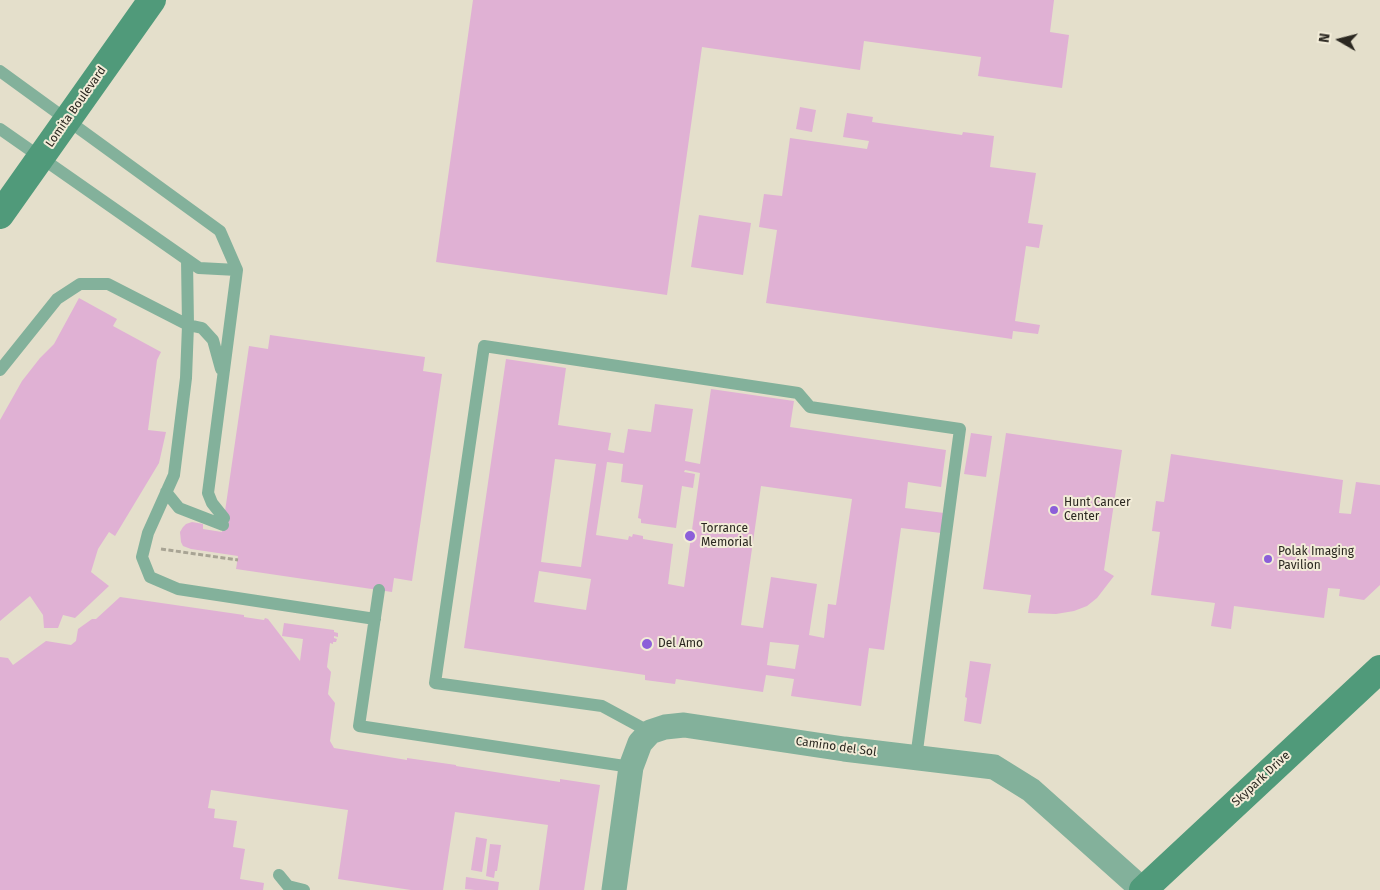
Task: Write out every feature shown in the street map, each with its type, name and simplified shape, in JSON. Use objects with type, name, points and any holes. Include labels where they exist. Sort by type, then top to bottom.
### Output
[{"type":"main road","name":"Lomita Boulevard","points":[[0,215],[152,0]]},
{"type":"main road","name":"Skypark Drive","points":[[1143,890],[1380,669]]},
{"type":"street","name":"Camino del Sol","points":[[650,732],[665,727],[684,725],[844,749],[994,767],[1032,790],[1143,890]]},
{"type":"street","points":[[614,890],[631,767],[640,743],[650,732]]},
{"type":"lane","points":[[0,71],[220,231],[237,270],[208,493],[224,521],[179,508],[166,492]]},
{"type":"lane","points":[[0,129],[199,268],[237,270]]},
{"type":"lane","points":[[188,260],[186,378],[174,475],[148,533],[142,557],[150,577],[178,589],[374,619]]},
{"type":"lane","points":[[0,370],[57,299],[80,284],[108,284],[188,325],[202,328],[213,340],[223,375]]},
{"type":"lane","points":[[650,732],[602,706],[435,683],[484,346],[798,393],[810,407],[960,429],[916,758]]},
{"type":"lane","points":[[379,590],[359,726],[631,767]]},
{"type":"lane","points":[[279,875],[288,886],[304,890]]},
{"type":"path","points":[[160,549],[238,560]]},
{"type":"building","points":[[473,0],[1054,0],[1050,32],[1069,35],[1062,88],[978,76],[981,57],[864,41],[860,70],[702,47],[667,295],[436,262]]},
{"type":"building","points":[[800,107],[816,110],[812,132],[796,129]]},
{"type":"building","points":[[847,113],[873,117],[872,122],[962,135],[963,132],[994,136],[990,167],[1036,173],[1028,223],[1043,225],[1039,248],[1026,246],[1015,321],[1040,325],[1038,334],[1013,331],[1012,339],[766,303],[777,230],[759,227],[764,194],[782,196],[790,138],[867,149],[869,141],[843,137]]},
{"type":"building","points":[[699,215],[751,223],[743,275],[691,267]]},
{"type":"building","points":[[79,298],[117,319],[113,326],[161,352],[157,360],[148,430],[166,432],[159,463],[115,536],[109,532],[98,549],[91,572],[109,586],[75,618],[63,615],[58,628],[44,628],[43,615],[30,596],[0,621],[0,420],[22,381],[54,344]]},
{"type":"building","points":[[270,335],[425,357],[423,371],[442,374],[412,581],[394,578],[392,592],[236,569],[238,556],[191,549],[183,546],[181,542],[180,532],[186,524],[192,522],[203,524],[203,529],[222,532],[249,346],[268,349]]},
{"type":"building","points":[[506,359],[566,368],[558,425],[611,433],[608,450],[624,453],[628,429],[651,432],[655,404],[693,409],[685,461],[700,464],[711,389],[794,401],[790,427],[946,450],[941,487],[908,482],[905,508],[944,513],[941,533],[901,528],[884,650],[869,648],[861,706],[791,696],[794,679],[766,675],[763,692],[676,679],[675,684],[645,680],[645,675],[464,648]],"holes":[[[555,459],[596,464],[581,567],[541,562]],[[607,462],[623,464],[621,482],[643,485],[638,518],[641,519],[641,523],[676,528],[682,486],[693,488],[695,474],[684,472],[685,470],[700,473],[684,587],[668,584],[673,544],[643,539],[643,536],[633,534],[632,537],[629,536],[628,540],[596,535]],[[761,486],[852,499],[836,605],[828,604],[824,638],[809,635],[817,584],[771,577],[763,628],[741,625]],[[539,571],[591,579],[586,610],[534,602]],[[770,642],[799,645],[795,669],[767,665]]]},
{"type":"building","points":[[971,433],[992,436],[986,477],[964,474]]},
{"type":"building","name":"Hunt Cancer Center","points":[[1006,433],[1122,450],[1104,570],[1114,576],[1097,598],[1087,606],[1074,611],[1056,614],[1028,613],[1031,595],[983,589]]},
{"type":"building","name":"Polak Imaging Pavilion","points":[[1171,454],[1343,480],[1339,513],[1351,514],[1356,482],[1380,485],[1380,585],[1364,600],[1339,596],[1340,589],[1328,588],[1324,618],[1234,606],[1231,629],[1211,626],[1215,603],[1151,595],[1160,532],[1152,531],[1156,501],[1164,502]]},
{"type":"building","points":[[120,597],[244,615],[244,617],[264,620],[265,618],[268,619],[300,661],[303,639],[282,636],[284,623],[334,630],[334,632],[338,633],[338,637],[334,636],[337,639],[336,642],[330,643],[327,667],[331,672],[328,694],[335,703],[330,741],[334,748],[560,782],[560,779],[600,785],[584,890],[539,890],[548,825],[455,812],[443,890],[411,890],[338,879],[348,810],[211,790],[208,808],[215,809],[214,818],[237,821],[233,847],[245,849],[240,879],[264,883],[263,890],[0,890],[0,657],[8,658],[13,665],[46,641],[71,645],[76,641],[78,629],[92,619],[96,619]]},
{"type":"building","points":[[970,661],[991,664],[981,724],[964,721]]},
{"type":"building","points":[[476,837],[487,839],[482,872],[471,870]]},
{"type":"building","points":[[490,844],[501,845],[494,878],[486,876]]},
{"type":"building","points":[[466,877],[499,882],[498,890],[465,889]]},
{"type":"place","name":"Hunt Cancer Center","points":[[1054,510]]},
{"type":"place","name":"Torrance Memorial","points":[[690,536]]},
{"type":"place","name":"Polak Imaging Pavilion","points":[[1268,559]]},
{"type":"place","name":"Del Amo","points":[[647,644]]}]
